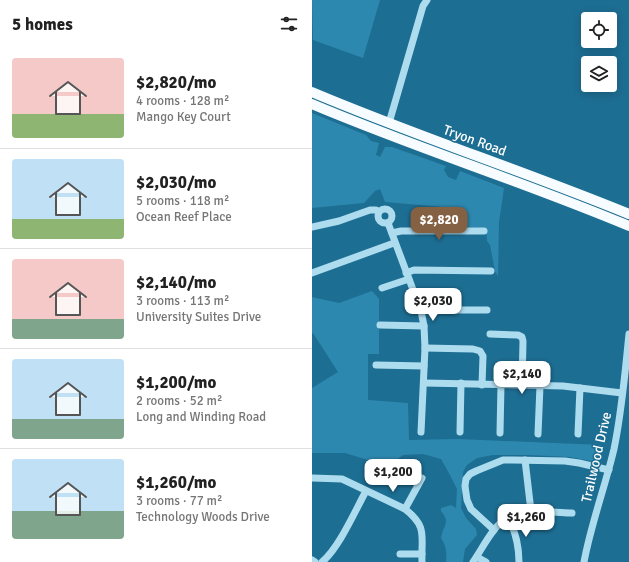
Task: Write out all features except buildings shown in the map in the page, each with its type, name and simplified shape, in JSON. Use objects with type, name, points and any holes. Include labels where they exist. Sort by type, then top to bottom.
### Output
[{"type":"main road","name":"Tryon Road","points":[[312,92],[389,123],[527,174],[629,214]]},
{"type":"main road","name":"Tryon Road","points":[[312,104],[395,138],[536,189],[629,226]]},
{"type":"street","points":[[389,123],[423,6],[427,0]]},
{"type":"street","points":[[312,227],[333,223],[370,210],[380,212],[378,216],[379,221],[388,223],[394,243],[421,311],[424,326],[424,383],[421,432]]},
{"type":"street","points":[[392,233],[401,231],[484,231]]},
{"type":"street","points":[[312,273],[394,243]]},
{"type":"street","points":[[382,288],[408,276],[414,270],[491,271]]},
{"type":"street","points":[[421,311],[487,310]]},
{"type":"street","points":[[380,325],[424,326]]},
{"type":"street","points":[[490,334],[518,335],[522,337],[522,385]]},
{"type":"street","name":"Trailwood Drive","points":[[584,562],[609,470],[616,437],[629,334]]},
{"type":"street","points":[[424,348],[473,349],[480,351],[483,356],[482,385]]},
{"type":"street","points":[[376,365],[424,366]]},
{"type":"street","points":[[424,383],[522,385],[580,388],[622,393]]},
{"type":"street","points":[[460,432],[461,383]]},
{"type":"street","points":[[500,385],[500,433]]},
{"type":"street","points":[[538,434],[540,386]]},
{"type":"street","points":[[578,434],[580,388]]},
{"type":"street","points":[[494,530],[471,509],[467,500],[464,486],[466,479],[470,474],[503,460],[565,461],[609,470]]},
{"type":"street","points":[[525,460],[530,511]]},
{"type":"street","points":[[312,478],[342,479],[405,509],[414,516],[422,530],[422,562]]},
{"type":"street","points":[[405,509],[422,478]]},
{"type":"street","points":[[322,562],[333,550],[366,491]]},
{"type":"street","points":[[486,562],[475,559],[494,530],[509,519],[530,511],[572,513]]},
{"type":"street","points":[[509,519],[514,529],[519,548],[519,562]]},
{"type":"street","points":[[400,554],[422,554]]},
{"type":"shaded area","points":[[312,0],[380,0],[363,58],[313,40]]},
{"type":"shaded area","points":[[312,113],[366,135],[371,141],[379,143],[376,155],[380,157],[385,147],[392,147],[446,166],[444,170],[448,177],[456,180],[460,171],[504,188],[499,222],[498,276],[495,271],[490,245],[487,241],[486,228],[448,227],[445,224],[443,207],[385,202],[380,189],[375,191],[364,203],[312,208]]},
{"type":"shaded area","points":[[372,291],[379,299],[379,354],[368,354],[368,400],[408,403],[409,440],[458,439],[601,445],[599,461],[597,462],[570,457],[493,455],[477,458],[467,465],[463,472],[461,508],[466,518],[476,529],[477,535],[465,549],[463,562],[446,562],[446,549],[441,538],[446,524],[446,518],[441,511],[441,508],[451,505],[456,508],[457,489],[441,459],[423,454],[403,455],[394,462],[386,465],[345,453],[312,453],[312,388],[338,372],[313,333],[312,334],[312,297],[339,303]]}]
